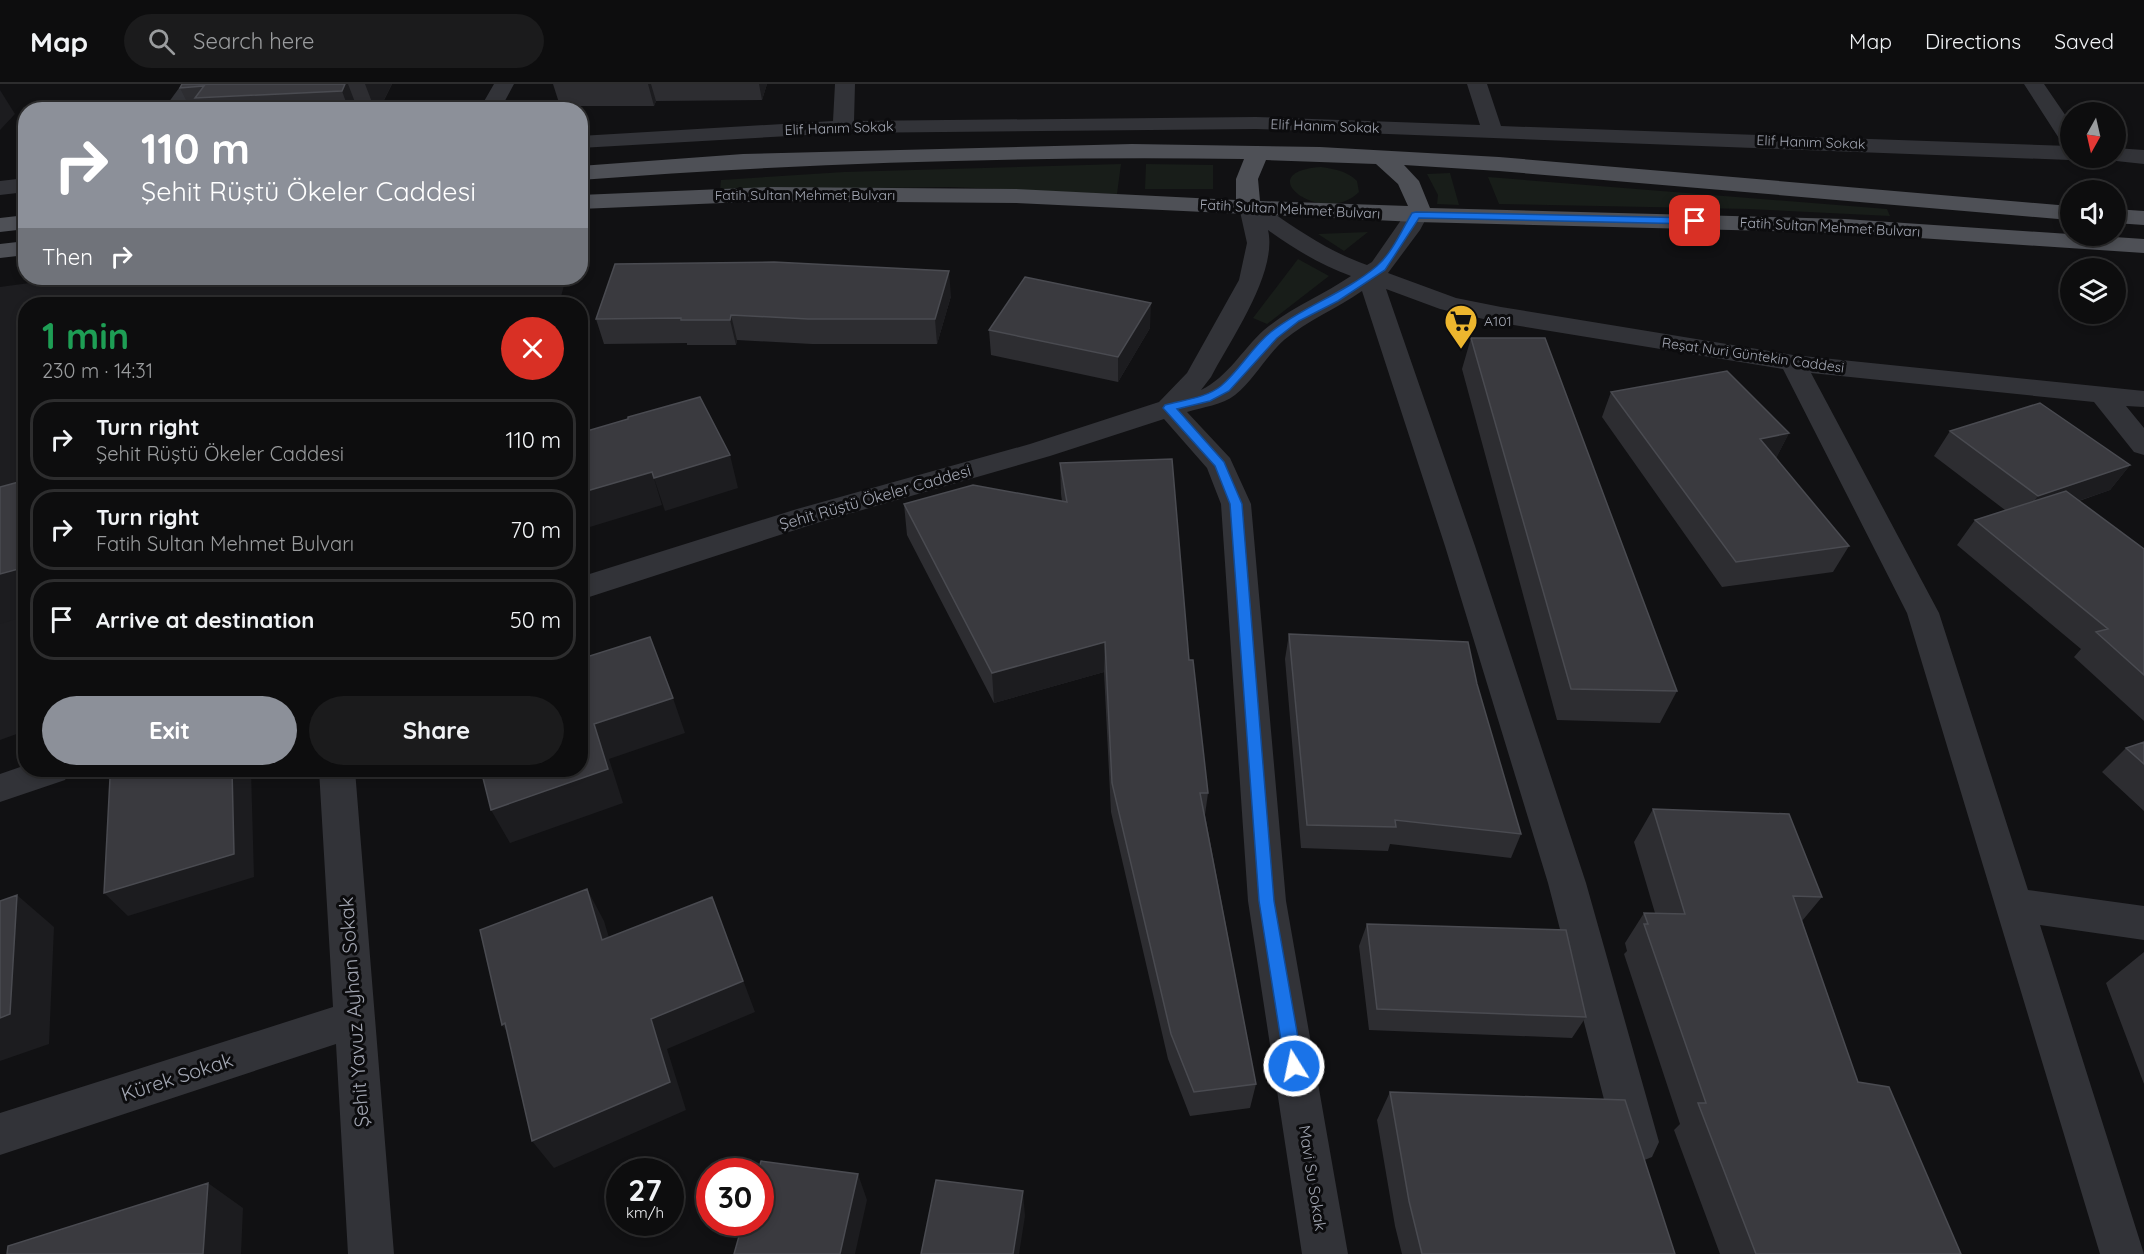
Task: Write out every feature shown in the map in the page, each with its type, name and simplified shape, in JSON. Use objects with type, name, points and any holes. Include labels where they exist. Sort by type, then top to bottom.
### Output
[{"type":"main road","name":"Fatih Sultan Mehmet Bulvarı","points":[[588,172],[743,161],[1132,151],[1259,153],[1499,164],[2060,212]]},
{"type":"main road","points":[[1250,207],[1245,190],[1246,176],[1259,153]]},
{"type":"main road","points":[[1382,157],[1408,181],[1419,206],[1416,215]]},
{"type":"main road","name":"Fatih Sultan Mehmet Bulvarı","points":[[588,202],[770,194],[912,194],[1102,199],[1416,215],[1845,226],[2144,246]]},
{"type":"main road","points":[[2126,217],[2144,218]]},
{"type":"main road","points":[[0,225],[18,223]]},
{"type":"main road","points":[[0,251],[18,249]]},
{"type":"street","points":[[179,102],[192,84]]},
{"type":"street","points":[[494,102],[504,84]]},
{"type":"street","points":[[843,127],[845,84]]},
{"type":"street","points":[[1477,84],[1493,132]]},
{"type":"street","points":[[2034,84],[2060,123]]},
{"type":"street","points":[[1256,123],[1259,153]]},
{"type":"street","name":"Elif Hanım Sokak","points":[[588,142],[843,127],[1256,123],[2060,153]]},
{"type":"street","points":[[1371,127],[1382,157]]},
{"type":"street","points":[[2126,156],[2144,157]]},
{"type":"street","points":[[0,188],[18,186]]},
{"type":"street","name":"Reşat Nuri Güntekin Caddesi","points":[[1250,207],[1298,241],[1338,263],[1449,304],[1501,315],[1793,363],[2144,399]]},
{"type":"street","name":"Şehit Rüştü Ökeler Caddesi","points":[[1169,408],[1198,377],[1251,280],[1259,243],[1250,207]]},
{"type":"street","name":"Şehit Rüştü Ökeler Caddesi","points":[[588,586],[807,516],[1040,450],[1206,398],[1225,388],[1273,336],[1295,319],[1334,298],[1381,267],[1416,215]]},
{"type":"street","points":[[1369,276],[1460,546],[1567,883],[1646,1176]]},
{"type":"street","points":[[1793,363],[1923,613],[2123,1254]]},
{"type":"street","points":[[2102,394],[2144,446]]},
{"type":"street","name":"Mavi Su Sokak","points":[[1169,408],[1220,465],[1236,504],[1267,901],[1325,1254]]},
{"type":"street","points":[[0,788],[32,777]]},
{"type":"street","name":"Şehit Yavuz Ayhan Sokak","points":[[338,777],[371,1254]]},
{"type":"street","points":[[2015,905],[2144,923]]},
{"type":"street","name":"Kürek Sokak","points":[[0,1134],[355,1019]]},
{"type":"shaded area","points":[[1121,164],[1117,194],[950,187],[720,190],[721,180],[844,172]]},
{"type":"shaded area","points":[[1146,164],[1213,165],[1213,189],[1145,189]]},
{"type":"shaded area","points":[[1321,167],[1349,175],[1357,181],[1359,192],[1344,201],[1328,204],[1312,201],[1299,195],[1291,187],[1291,178],[1300,171]]},
{"type":"shaded area","points":[[1450,173],[1459,205],[1437,204],[1438,195],[1427,174]]},
{"type":"shaded area","points":[[1488,177],[1887,209],[1890,216],[1748,209],[1499,204]]},
{"type":"shaded area","points":[[1368,232],[1344,251],[1318,234]]},
{"type":"shaded area","points":[[1298,259],[1329,276],[1267,324],[1253,318]]},
{"type":"shaded area","points":[[18,285],[564,285],[561,297],[18,297],[18,734],[0,740],[0,287]]},
{"type":"building","points":[[182,84],[345,84],[342,91],[195,98],[204,86],[180,88]]},
{"type":"building","points":[[774,262],[949,271],[935,319],[808,319],[731,315],[730,320],[596,319],[615,264]]},
{"type":"building","points":[[1025,277],[1151,303],[1118,357],[989,330]]},
{"type":"building","points":[[1471,338],[1545,338],[1677,691],[1571,689]]},
{"type":"building","points":[[1727,371],[1789,433],[1760,439],[1849,546],[1736,562],[1611,392]]},
{"type":"building","points":[[700,397],[730,455],[654,478],[652,472],[588,491],[588,431],[628,419],[628,417]]},
{"type":"building","points":[[2040,403],[2130,465],[2038,496],[1950,431]]},
{"type":"building","points":[[1172,459],[1189,660],[1193,660],[1208,793],[1200,793],[1256,1084],[1194,1092],[1171,1034],[1112,783],[1105,642],[992,673],[904,504],[973,485],[1067,502],[1060,463]]},
{"type":"building","points":[[18,482],[18,569],[0,574],[0,487]]},
{"type":"building","points":[[2066,491],[2144,549],[2144,675],[2096,632],[2108,629],[1975,520]]},
{"type":"building","points":[[1289,634],[1468,642],[1477,684],[1521,834],[1395,820],[1396,827],[1307,825]]},
{"type":"building","points":[[650,637],[673,698],[594,724],[608,769],[588,776],[588,656]]},
{"type":"building","points":[[2144,742],[2144,764],[2126,748]]},
{"type":"building","points":[[232,777],[234,854],[104,893],[110,778]]},
{"type":"building","points":[[483,777],[585,777],[491,810]]},
{"type":"building","points":[[1653,809],[1789,814],[1822,897],[1793,896],[1858,1082],[1889,1087],[1961,1254],[1756,1254],[1698,1103],[1706,1103],[1644,924],[1648,924],[1644,913],[1685,914]]},
{"type":"building","points":[[587,889],[602,940],[712,897],[743,981],[651,1019],[670,1082],[532,1141],[505,1023],[502,1025],[480,930]]},
{"type":"building","points":[[17,895],[10,1014],[0,1018],[0,901]]},
{"type":"building","points":[[1367,924],[1566,930],[1586,1017],[1377,1009]]},
{"type":"building","points":[[1390,1092],[1625,1100],[1675,1254],[1422,1254],[1409,1201]]},
{"type":"building","points":[[774,1163],[858,1174],[840,1254],[734,1254],[739,1236],[774,1236]]},
{"type":"building","points":[[936,1180],[1023,1191],[1013,1254],[921,1254]]},
{"type":"building","points":[[208,1183],[203,1254],[7,1254],[8,1246]]},
{"type":"place","name":"A101","points":[[1461,350]]},
{"type":"route","points":[[1294,1066],[1267,901],[1236,504],[1220,465],[1169,408],[1206,398],[1225,388],[1273,336],[1295,319],[1334,298],[1381,267],[1416,215],[1695,221]]}]
